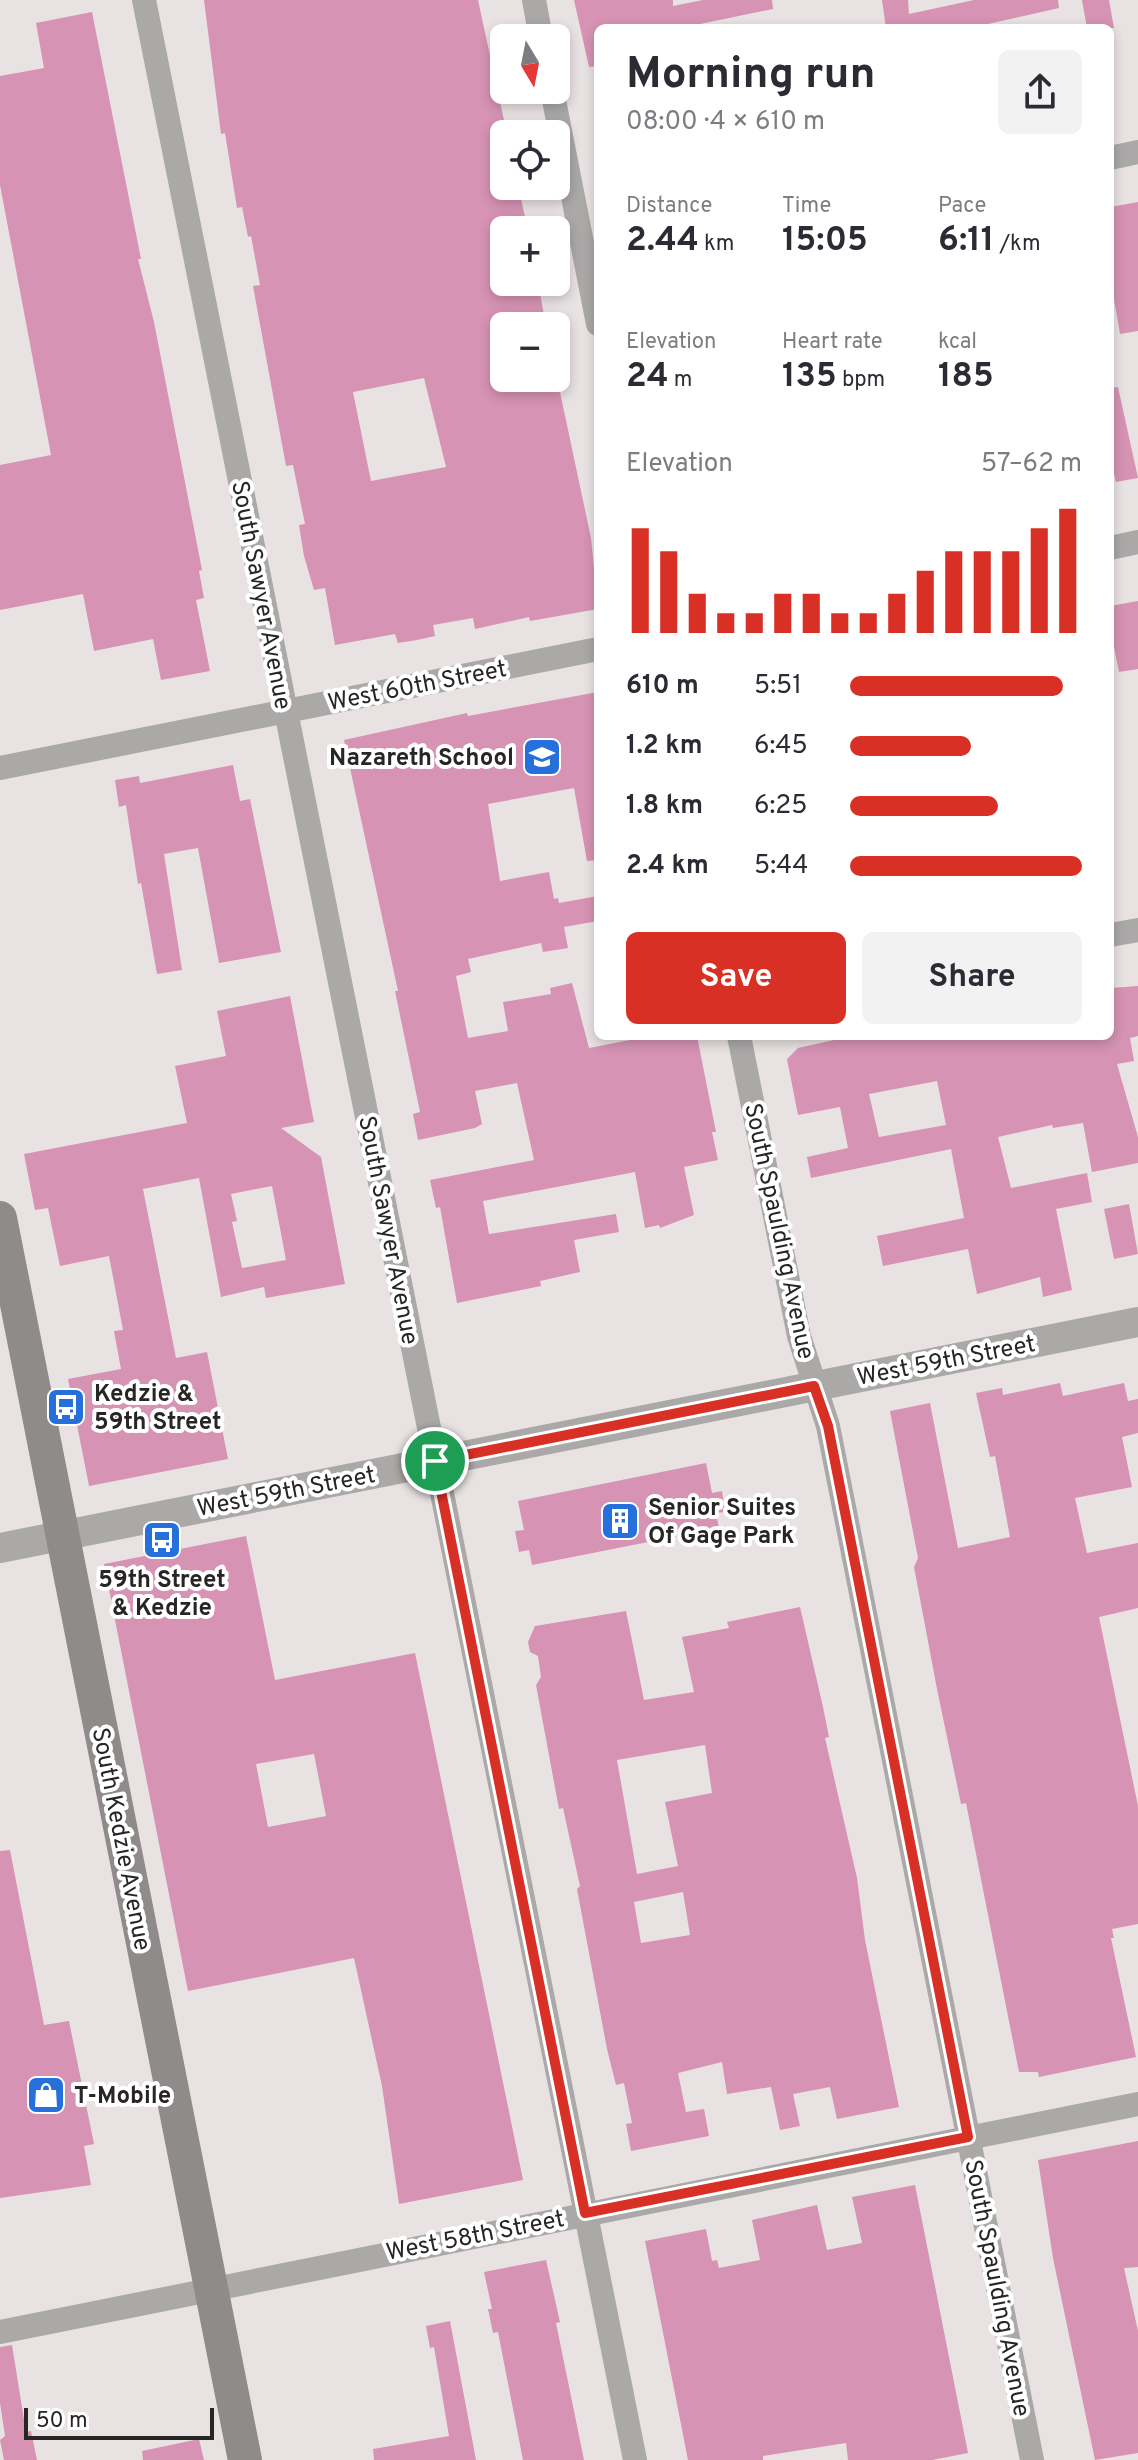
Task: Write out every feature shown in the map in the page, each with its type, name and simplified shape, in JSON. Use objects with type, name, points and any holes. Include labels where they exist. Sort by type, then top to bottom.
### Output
[{"type":"main road","name":"South Kedzie Avenue","points":[[0,1218],[245,2460]]},
{"type":"street","name":"South Sawyer Avenue","points":[[144,0],[635,2460]]},
{"type":"street","points":[[534,0],[538,24]]},
{"type":"street","points":[[555,104],[592,261],[594,282]]},
{"type":"street","points":[[1114,157],[1138,152]]},
{"type":"street","points":[[1114,547],[1138,542]]},
{"type":"street","name":"West 60th Street","points":[[0,768],[594,650]]},
{"type":"street","points":[[1114,934],[1138,930]]},
{"type":"street","name":"South Spaulding Avenue","points":[[740,1040],[799,1336],[828,1426],[1032,2460]]},
{"type":"street","name":"West 59th Street","points":[[0,1548],[1138,1322]]},
{"type":"street","name":"West 58th Street","points":[[0,2332],[1138,2104]]},
{"type":"building","points":[[204,0],[478,0],[490,55],[490,104],[501,104],[504,120],[490,120],[490,200],[521,200],[525,216],[490,216],[490,296],[541,296],[543,312],[490,312],[490,392],[560,392],[591,538],[594,610],[530,621],[529,617],[475,629],[473,618],[433,625],[435,636],[417,640],[398,643],[395,634],[335,645],[325,588],[314,590],[304,556],[299,525],[305,524],[293,465],[286,466],[253,286],[260,285],[251,236],[248,237],[242,207],[237,208],[225,133],[221,134]],"holes":[[[424,378],[446,467],[371,481],[353,392]]]},
{"type":"building","points":[[574,0],[673,0],[673,6],[703,0],[772,0],[773,9],[700,24],[594,24],[594,66],[589,67]]},
{"type":"building","points":[[882,0],[908,0],[909,14],[974,0],[1058,0],[1059,8],[988,24],[885,24]]},
{"type":"building","points":[[1082,0],[1109,0],[1113,24],[1086,24]]},
{"type":"building","points":[[92,12],[141,259],[138,259],[154,322],[202,570],[199,571],[204,598],[196,600],[210,671],[161,680],[153,639],[94,651],[83,594],[0,610],[0,465],[51,455],[0,185],[0,76],[44,68],[36,23]]},
{"type":"building","points":[[1138,202],[1138,331],[1120,334],[1114,299],[1114,206]]},
{"type":"building","points":[[1118,387],[1138,478],[1116,482],[1114,473],[1114,388]]},
{"type":"building","points":[[1138,601],[1138,669],[1119,672],[1114,647],[1114,605]]},
{"type":"building","points":[[594,693],[594,860],[587,861],[574,788],[488,804],[500,881],[549,872],[554,899],[558,898],[559,903],[594,897],[594,922],[564,927],[568,948],[543,952],[541,943],[468,959],[471,972],[456,976],[468,1038],[508,1031],[503,1002],[551,994],[550,988],[572,983],[589,1048],[630,1040],[698,1040],[716,1132],[712,1132],[718,1160],[684,1167],[694,1215],[660,1228],[659,1225],[645,1228],[635,1172],[483,1201],[489,1234],[616,1214],[619,1232],[574,1240],[580,1272],[540,1281],[541,1286],[457,1303],[440,1207],[436,1208],[430,1180],[534,1160],[517,1083],[475,1091],[482,1124],[418,1140],[413,1114],[420,1112],[395,991],[398,991],[344,740],[467,713],[468,716]]},
{"type":"building","points":[[233,765],[240,801],[250,799],[281,952],[219,963],[198,848],[164,854],[182,970],[157,974],[141,883],[138,884],[126,805],[119,807],[115,780],[139,776],[140,783]]},
{"type":"building","points":[[1138,986],[1138,1036],[1130,1038],[1134,1061],[1117,1064],[1138,1137],[1138,1163],[1092,1172],[1083,1123],[1053,1128],[1052,1125],[998,1137],[1011,1188],[1087,1173],[1092,1202],[1056,1209],[1072,1290],[1043,1297],[1040,1277],[977,1294],[968,1249],[883,1266],[877,1236],[964,1218],[951,1149],[811,1178],[807,1157],[848,1148],[840,1107],[798,1115],[787,1059],[798,1048],[834,1040],[1114,1040],[1114,988]],"holes":[[[937,1081],[946,1125],[879,1137],[869,1094]]]},
{"type":"building","points":[[290,996],[314,1122],[281,1128],[321,1157],[345,1284],[266,1298],[264,1287],[221,1297],[199,1178],[143,1189],[176,1358],[207,1352],[228,1459],[89,1486],[68,1379],[121,1369],[114,1331],[123,1330],[109,1256],[60,1266],[48,1208],[35,1210],[24,1154],[187,1123],[175,1066],[226,1056],[217,1011]],"holes":[[[272,1186],[286,1260],[242,1268],[232,1222],[237,1221],[231,1194]]]},
{"type":"building","points":[[1129,1204],[1138,1254],[1114,1259],[1104,1209]]},
{"type":"building","points":[[1060,1383],[1063,1396],[1124,1383],[1128,1401],[1138,1399],[1138,1433],[1122,1437],[1132,1487],[1075,1498],[1087,1553],[1138,1543],[1138,1608],[1099,1617],[1138,1806],[1138,1924],[1112,1929],[1114,1938],[1111,1938],[1136,2057],[1039,2077],[1038,2072],[1019,2072],[966,1803],[961,1804],[937,1689],[914,1567],[918,1558],[890,1411],[930,1403],[958,1548],[1010,1537],[995,1456],[990,1457],[976,1393],[1002,1388],[1003,1395]]},
{"type":"building","name":"Senior Suites Of Gage Park","points":[[706,1463],[712,1493],[722,1491],[725,1512],[716,1513],[719,1528],[532,1565],[529,1550],[519,1552],[515,1531],[524,1530],[518,1501]]},
{"type":"building","points":[[246,1536],[275,1680],[415,1653],[523,2180],[399,2204],[382,2086],[354,1958],[188,1991],[104,1564]],"holes":[[[314,1754],[326,1816],[268,1827],[256,1764]]]},
{"type":"building","points":[[800,1607],[829,1737],[825,1738],[857,1878],[865,1940],[899,2107],[837,2119],[830,2087],[793,2094],[800,2126],[780,2130],[771,2087],[727,2094],[722,2062],[678,2073],[686,2112],[704,2109],[709,2136],[631,2151],[626,2124],[632,2123],[624,2083],[616,2085],[607,2049],[577,1889],[580,1886],[563,1808],[559,1809],[536,1685],[541,1677],[538,1656],[530,1652],[528,1642],[535,1626],[626,1611],[644,1700],[694,1692],[682,1637],[729,1628],[727,1622]],"holes":[[[705,1745],[712,1793],[665,1802],[678,1866],[637,1874],[617,1760]],[[683,1892],[690,1935],[641,1943],[634,1902]]]},
{"type":"building","points":[[10,1850],[44,2025],[69,2021],[94,2144],[84,2146],[91,2185],[0,2198],[0,1851]]},
{"type":"building","points":[[1138,2141],[1138,2267],[1124,2268],[1138,2331],[1138,2453],[1095,2460],[1053,2258],[1038,2160]]},
{"type":"building","points":[[915,2185],[968,2453],[932,2460],[848,2460],[846,2443],[763,2456],[763,2460],[688,2460],[645,2241],[706,2229],[712,2261],[717,2260],[719,2268],[760,2260],[752,2220],[817,2205],[827,2250],[862,2243],[852,2197]]},
{"type":"building","points":[[546,2260],[584,2460],[523,2460],[498,2332],[493,2333],[488,2309],[492,2309],[484,2272]]},
{"type":"building","points":[[450,2321],[476,2460],[374,2460],[373,2449],[449,2436],[434,2347],[430,2348],[426,2326]]},
{"type":"building","points":[[12,2345],[26,2432],[31,2431],[37,2460],[4,2460],[0,2440],[5,2436],[0,2403],[0,2347]]},
{"type":"building","points":[[199,2439],[204,2460],[143,2460],[142,2451]]},
{"type":"place","name":"Nazareth School","points":[[542,757]]},
{"type":"place","name":"Kedzie & 59th Street","points":[[66,1407]]},
{"type":"place","name":"Senior Suites Of Gage Park","points":[[620,1521]]},
{"type":"place","name":"59th Street & Kedzie","points":[[162,1540]]},
{"type":"place","name":"T-Mobile","points":[[46,2095]]},
{"type":"route","points":[[814,1386],[828,1426],[968,2137],[585,2213],[435,1461],[814,1386]]}]
